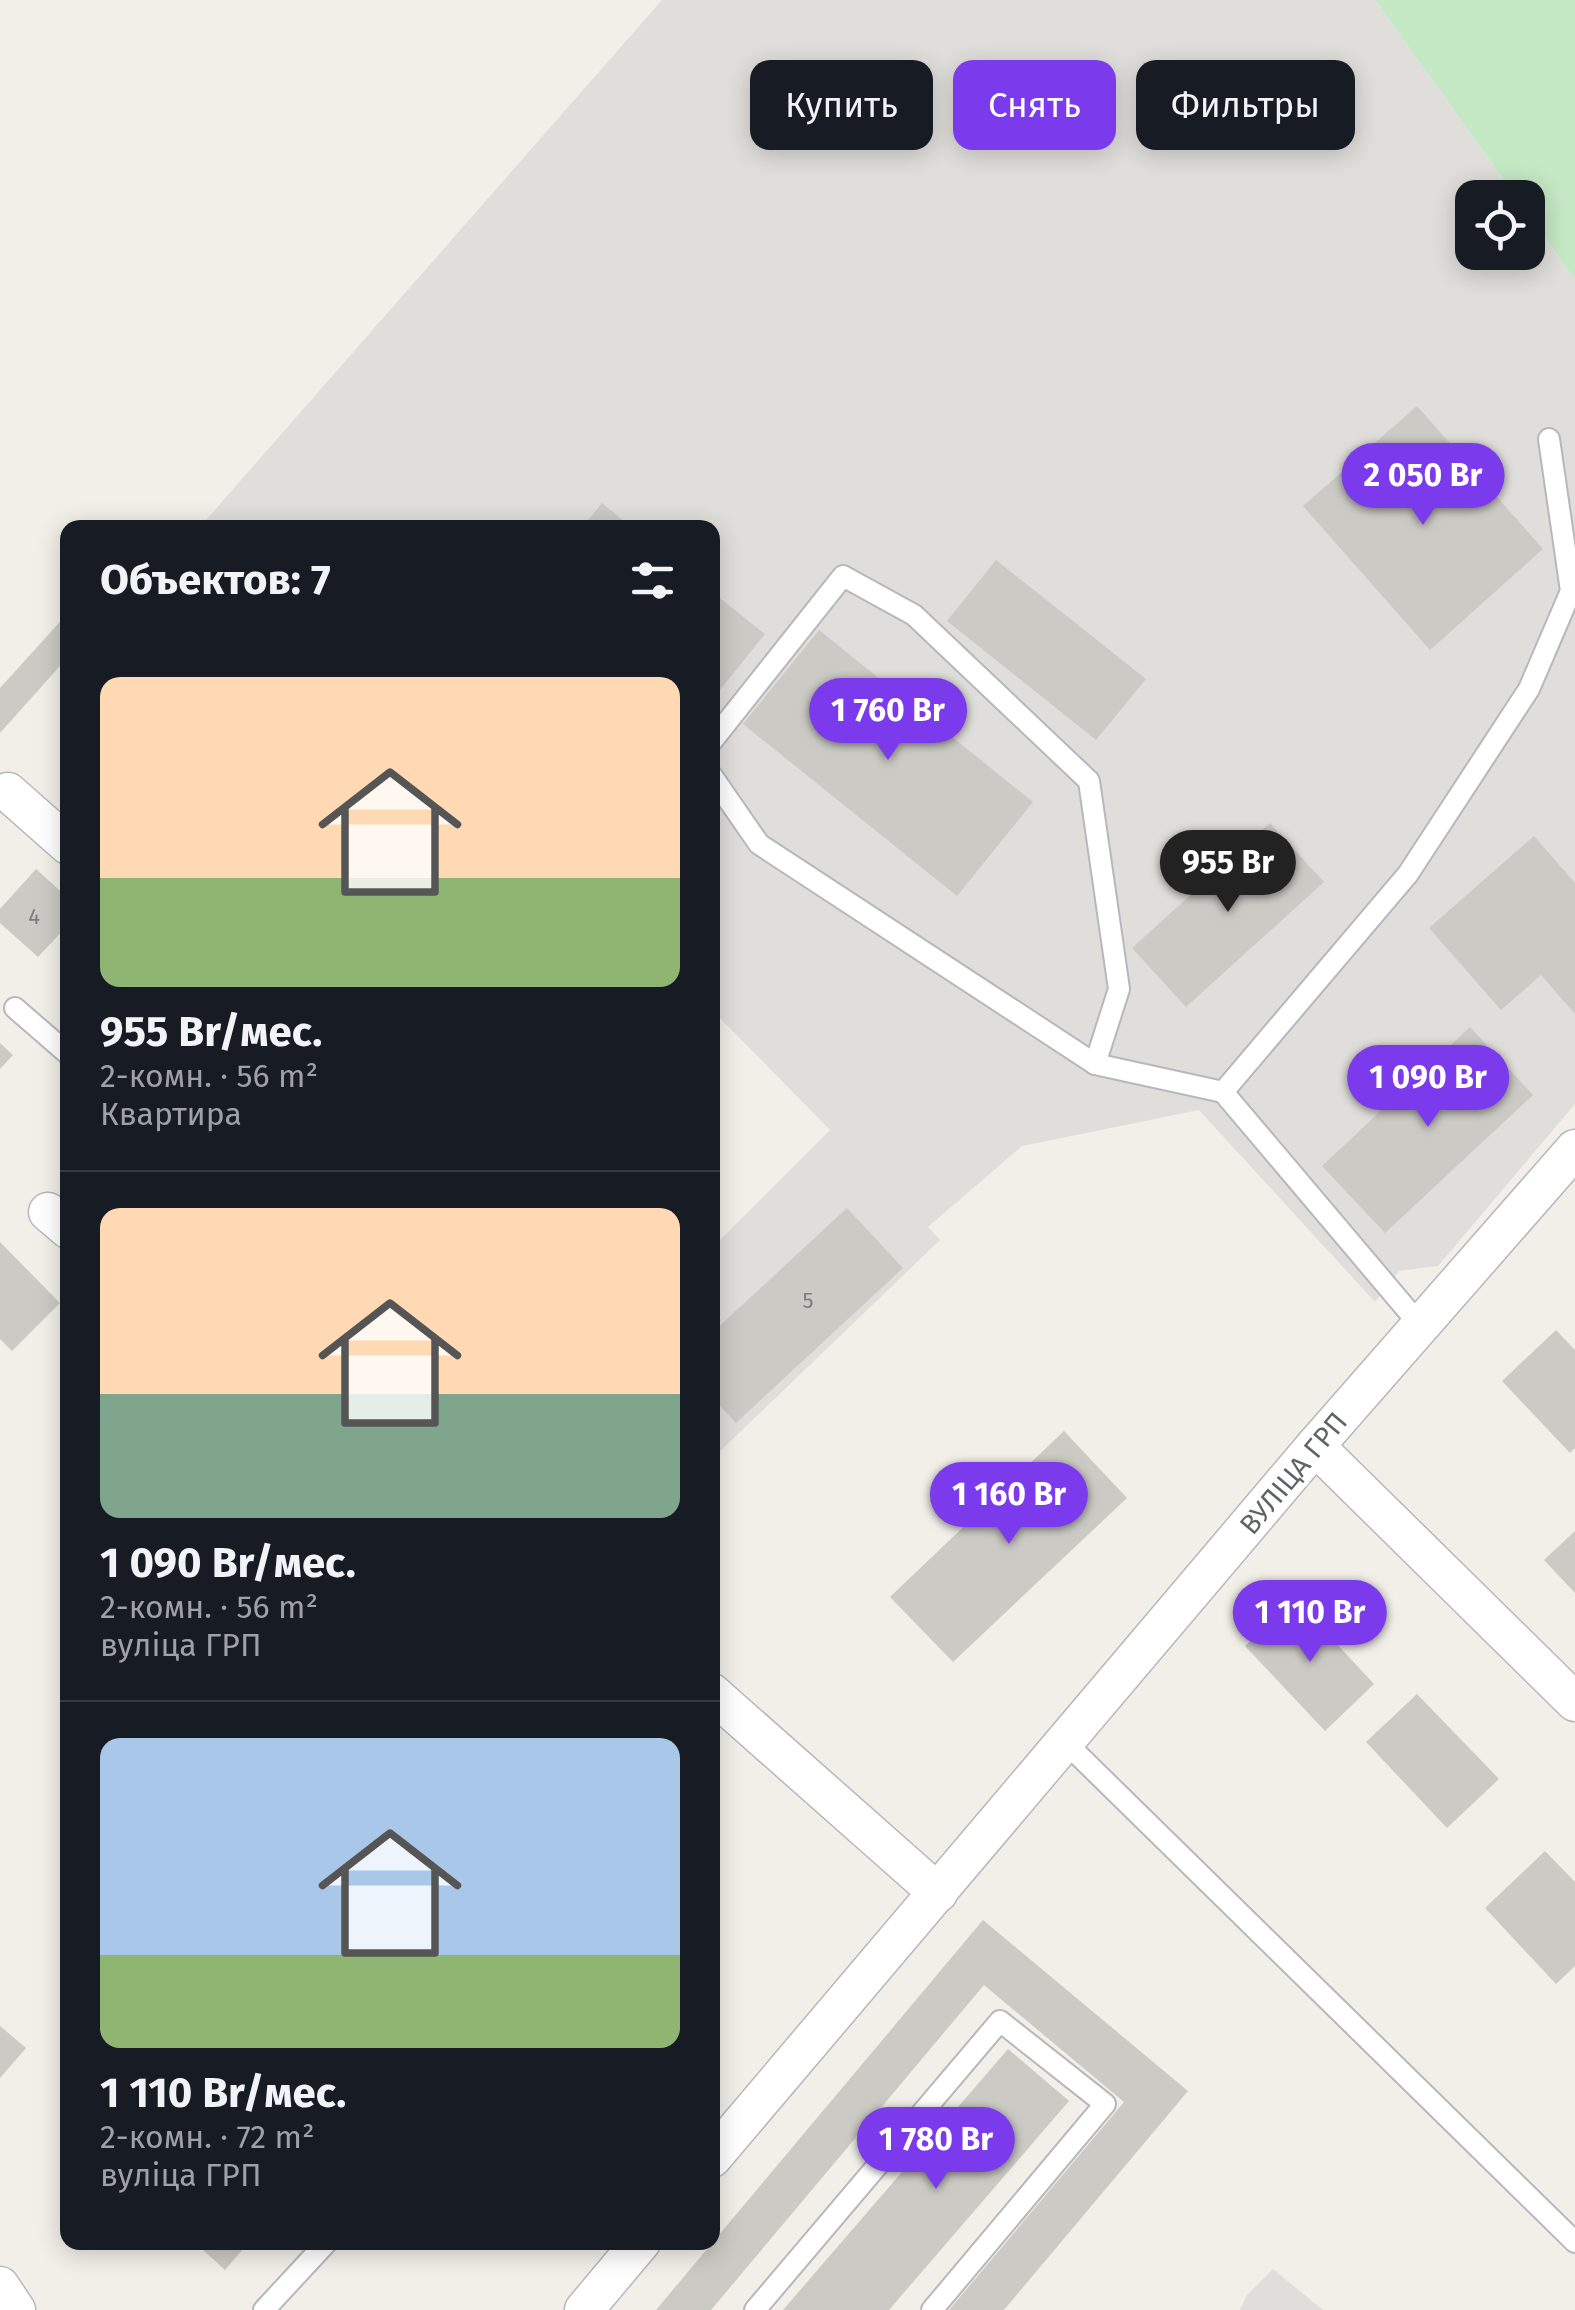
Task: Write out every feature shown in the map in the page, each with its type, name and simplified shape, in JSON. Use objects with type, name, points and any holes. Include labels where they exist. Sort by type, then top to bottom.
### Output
[{"type":"street","points":[[8,792],[60,837]]},
{"type":"street","name":"ВУЛІЦА ГРП","points":[[720,2149],[1315,1446],[1575,1149]]},
{"type":"street","points":[[1315,1446],[1575,1702]]},
{"type":"street","points":[[720,1699],[938,1892]]},
{"type":"street","points":[[584,2310],[634,2250]]},
{"type":"street","points":[[0,2286],[16,2310]]},
{"type":"lane","points":[[1222,1092],[1408,874],[1529,689],[1571,591],[1549,438]]},
{"type":"lane","points":[[720,731],[843,576],[914,615],[1089,781],[1119,989],[1095,1064]]},
{"type":"lane","points":[[720,788],[758,844],[1095,1064],[1222,1092],[1420,1325]]},
{"type":"lane","points":[[15,1008],[60,1047]]},
{"type":"lane","points":[[1065,1742],[1575,2242]]},
{"type":"lane","points":[[755,2310],[1000,2021],[1106,2104],[932,2310]]},
{"type":"lane","points":[[264,2310],[320,2250]]},
{"type":"shaded area","points":[[662,0],[1375,0],[1504,180],[1455,180],[1455,270],[1545,270],[1545,237],[1575,280],[1575,1104],[1438,1266],[1399,1271],[1375,1302],[1199,1110],[1022,1146],[928,1227],[940,1240],[720,1451],[720,1240],[830,1130],[720,1018],[720,520],[206,520]]},
{"type":"shaded area","points":[[1273,2269],[1323,2310],[1240,2310],[1247,2295]]},
{"type":"green space","points":[[1375,0],[1575,0],[1575,280],[1545,237],[1545,180],[1504,180]]},
{"type":"building","points":[[1417,406],[1543,549],[1430,650],[1303,506]]},
{"type":"building","points":[[602,503],[622,520],[588,520]]},
{"type":"building","points":[[996,560],[1146,679],[1096,740],[947,621]]},
{"type":"building","points":[[720,598],[765,634],[720,690]]},
{"type":"building","points":[[60,622],[60,666],[0,733],[0,688]]},
{"type":"building","points":[[819,630],[1033,802],[957,896],[743,724]]},
{"type":"building","points":[[1270,823],[1324,882],[1186,1007],[1132,948]]},
{"type":"building","points":[[1534,836],[1575,883],[1575,1014],[1541,975],[1501,1010],[1429,928]]},
{"type":"building","points":[[36,869],[60,891],[60,934],[38,957],[0,923],[0,909]]},
{"type":"building","points":[[1470,1027],[1533,1095],[1385,1233],[1322,1166]]},
{"type":"building","points":[[0,1043],[13,1055],[0,1069]]},
{"type":"building","points":[[847,1208],[903,1268],[736,1423],[720,1406],[720,1326]]},
{"type":"building","points":[[0,1242],[60,1303],[12,1351],[0,1339]]},
{"type":"building","points":[[1556,1330],[1575,1350],[1575,1448],[1570,1453],[1502,1381]]},
{"type":"building","points":[[1064,1431],[1127,1498],[953,1662],[890,1597]]},
{"type":"building","points":[[1575,1531],[1575,1593],[1544,1560]]},
{"type":"building","points":[[1295,1599],[1374,1684],[1325,1731],[1245,1646]]},
{"type":"building","points":[[1417,1694],[1499,1779],[1447,1828],[1366,1742]]},
{"type":"building","points":[[1545,1851],[1575,1882],[1575,1966],[1556,1984],[1485,1908]]},
{"type":"building","points":[[983,1920],[1188,2091],[1004,2310],[949,2310],[1124,2102],[984,1985],[711,2310],[656,2310],[706,2250],[720,2250],[720,2234]]},
{"type":"building","points":[[0,2026],[26,2048],[0,2078]]},
{"type":"building","points":[[1008,2049],[1069,2101],[889,2310],[783,2310]]},
{"type":"building","points":[[203,2250],[242,2250],[225,2270]]}]
